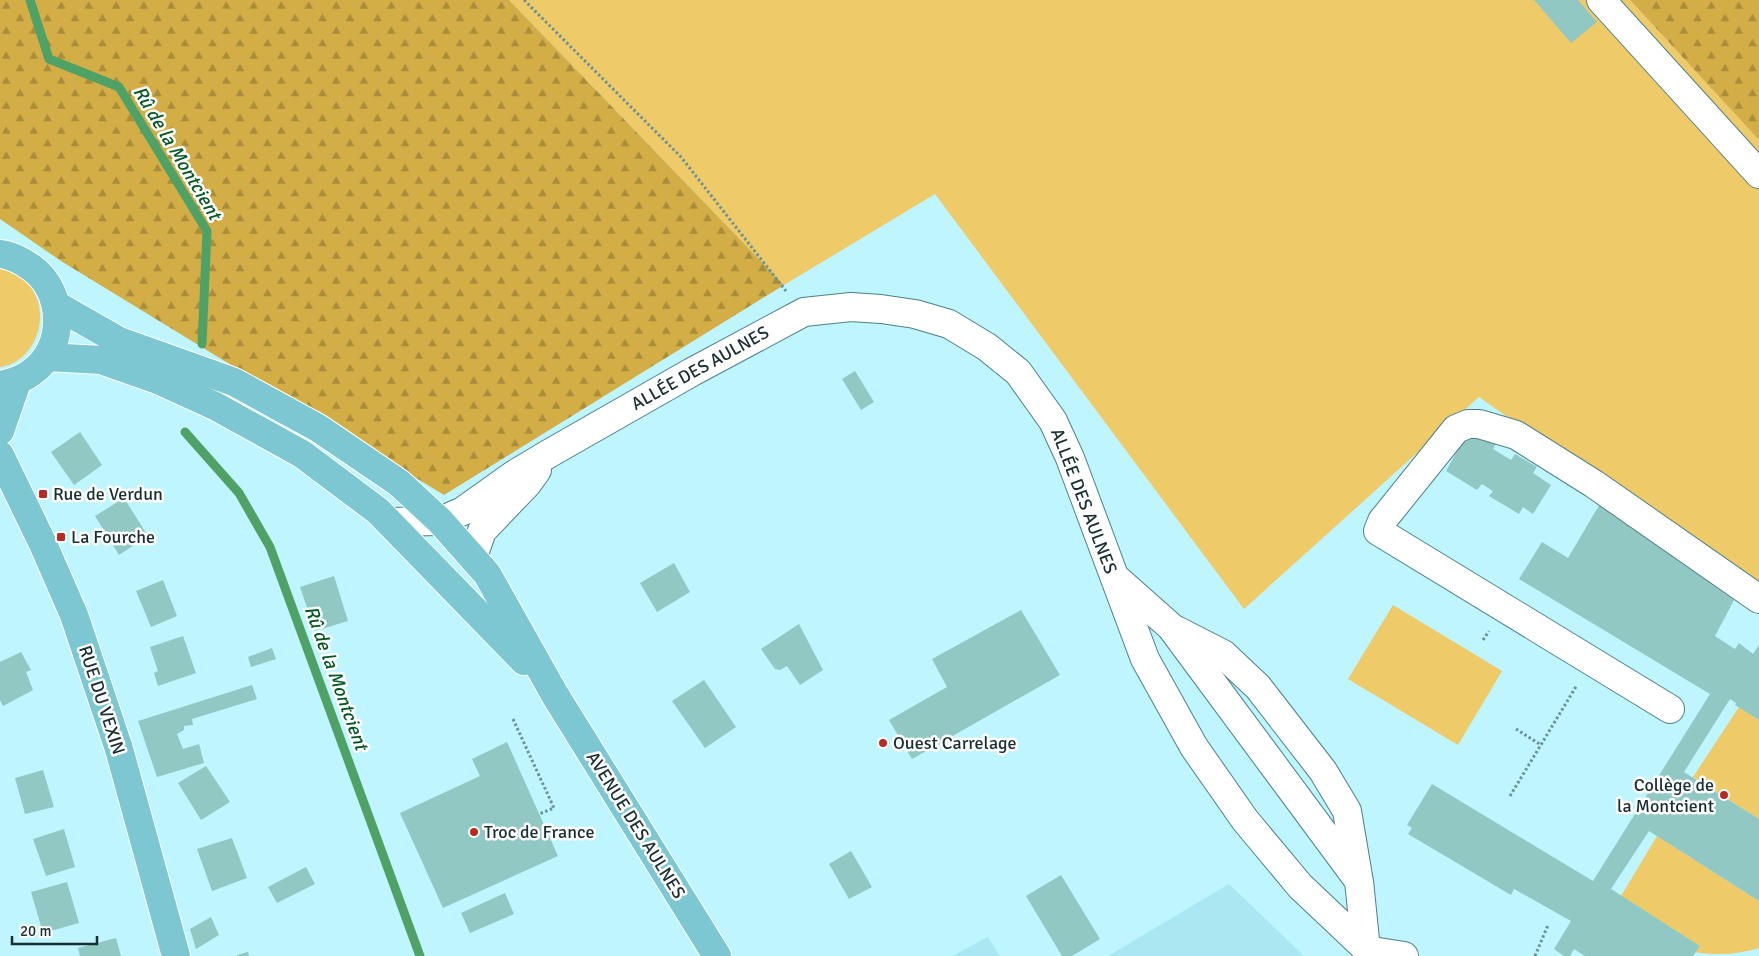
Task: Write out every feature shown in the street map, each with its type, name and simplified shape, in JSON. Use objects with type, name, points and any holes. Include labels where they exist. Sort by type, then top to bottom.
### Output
[{"type":"main road","points":[[0,254],[23,261],[38,272],[49,288],[56,305],[58,323],[54,341],[47,357],[34,372],[8,383],[0,432]]},
{"type":"main road","points":[[56,305],[119,341],[234,382],[318,428],[399,483],[440,521],[487,574],[555,695]]},
{"type":"main road","points":[[47,357],[101,360],[184,390],[302,454],[378,511],[473,606],[555,695]]},
{"type":"main road","name":"RUE DU VEXIN","points":[[0,455],[74,614],[119,749],[176,956]]},
{"type":"main road","name":"AVENUE DES AULNES","points":[[555,695],[717,956]]},
{"type":"street","points":[[1601,0],[1759,174]]},
{"type":"street","name":"ALLÉE DES AULNES","points":[[389,522],[440,521],[463,511],[550,453],[692,372],[804,312],[851,308],[915,314],[949,324],[988,347],[1018,372],[1056,428],[1070,458],[1145,659],[1194,747],[1245,820],[1300,886],[1370,953]]},
{"type":"street","points":[[1670,709],[1378,531],[1382,520],[1456,429],[1468,424],[1478,424],[1516,435],[1594,484],[1759,600]]},
{"type":"street","name":"ALLÉE DES AULNES","points":[[473,557],[482,532],[527,484],[550,453]]},
{"type":"street","points":[[1113,576],[1171,627],[1359,881]]},
{"type":"street","points":[[1171,627],[1224,654],[1258,687],[1323,771],[1347,810],[1370,953],[1404,956]]},
{"type":"path","points":[[524,0],[681,156],[804,312]]},
{"type":"path","points":[[1510,796],[1591,660]]},
{"type":"path","points":[[513,719],[554,808],[540,814]]},
{"type":"path","points":[[1516,729],[1541,745]]},
{"type":"path","points":[[1535,956],[1548,925]]},
{"type":"shaded area","points":[[509,0],[1630,0],[1759,140],[1759,595],[1479,397],[1244,609],[935,194],[784,285]]},
{"type":"shaded area","points":[[0,268],[8,270],[27,283],[35,294],[39,306],[40,320],[32,345],[24,355],[13,363],[0,367]]},
{"type":"shaded area","points":[[1393,605],[1502,671],[1458,745],[1348,679]]},
{"type":"shaded area","points":[[1739,707],[1759,720],[1759,819],[1693,777]]},
{"type":"shaded area","points":[[1657,836],[1759,901],[1759,948],[1727,954],[1695,952],[1700,946],[1621,896]]},
{"type":"shaded area","points":[[1229,884],[1304,956],[1108,956]]},
{"type":"shaded area","points":[[988,937],[1000,956],[952,956]]},
{"type":"green space","points":[[0,0],[509,0],[784,285],[444,495],[61,261],[0,219]]},
{"type":"green space","points":[[1630,0],[1759,0],[1759,140]]},
{"type":"building","points":[[1534,0],[1578,0],[1597,22],[1571,43]]},
{"type":"building","points":[[855,371],[874,402],[861,410],[842,379]]},
{"type":"building","points":[[1470,428],[1496,443],[1493,449],[1511,460],[1515,454],[1537,467],[1533,473],[1551,485],[1533,514],[1523,507],[1519,514],[1489,496],[1493,491],[1482,484],[1477,490],[1446,471]]},
{"type":"building","points":[[80,432],[102,465],[74,485],[51,452]]},
{"type":"building","points":[[124,498],[148,536],[119,555],[95,516]]},
{"type":"building","points":[[1601,502],[1741,587],[1715,636],[1735,649],[1739,643],[1753,654],[1759,645],[1759,720],[1735,705],[1736,703],[1730,699],[1684,772],[1759,819],[1759,901],[1649,831],[1611,889],[1700,946],[1693,956],[1585,956],[1574,949],[1570,956],[1564,956],[1554,949],[1571,921],[1514,889],[1511,895],[1408,834],[1412,828],[1407,825],[1432,784],[1593,881],[1710,694],[1519,579],[1542,542],[1568,558]]},
{"type":"building","points":[[674,563],[690,592],[657,612],[640,583]]},
{"type":"building","points":[[334,576],[348,621],[315,631],[300,587]]},
{"type":"building","points":[[163,580],[177,616],[151,627],[136,591]]},
{"type":"building","points":[[1021,610],[1060,675],[912,759],[889,720],[947,687],[932,659]]},
{"type":"building","points":[[799,624],[823,670],[800,685],[787,666],[780,670],[775,669],[761,649]]},
{"type":"building","points":[[183,636],[196,673],[158,686],[154,673],[158,671],[150,647]]},
{"type":"building","points":[[272,648],[276,659],[251,667],[248,657]]},
{"type":"building","points":[[21,652],[31,670],[26,672],[33,690],[3,706],[0,700],[0,662]]},
{"type":"building","points":[[704,680],[736,727],[705,748],[672,701]]},
{"type":"building","points":[[252,685],[257,699],[192,719],[193,725],[184,726],[184,730],[177,734],[183,749],[199,744],[204,763],[157,777],[138,721]]},
{"type":"building","points":[[507,742],[558,856],[443,908],[400,813],[480,776],[472,759]]},
{"type":"building","points":[[206,766],[230,802],[201,820],[178,783]]},
{"type":"building","points":[[43,770],[54,807],[25,814],[15,778]]},
{"type":"building","points":[[64,829],[75,867],[46,876],[33,839]]},
{"type":"building","points":[[232,838],[247,878],[212,891],[197,849]]},
{"type":"building","points":[[851,851],[872,887],[849,899],[829,864]]},
{"type":"building","points":[[306,867],[315,884],[277,903],[268,887]]},
{"type":"building","points":[[1061,875],[1100,939],[1072,956],[1062,956],[1026,896]]},
{"type":"building","points":[[67,882],[79,923],[43,933],[31,892]]},
{"type":"building","points":[[505,893],[514,914],[470,933],[461,913]]},
{"type":"building","points":[[211,917],[219,935],[196,949],[190,929]]},
{"type":"building","points":[[116,938],[121,956],[80,956],[78,948]]},
{"type":"building","points":[[248,952],[249,956],[237,956],[237,955]]},
{"type":"waterway","name":"Rû de la Montcient","points":[[30,0],[49,59],[119,87],[207,231],[202,344]]},
{"type":"waterway","name":"Rû de la Montcient","points":[[185,432],[239,493],[270,547],[420,956]]},
{"type":"place","name":"Rue de Verdun","points":[[43,494]]},
{"type":"place","name":"La Fourche","points":[[61,537]]},
{"type":"place","name":"Ouest Carrelage","points":[[883,743]]},
{"type":"place","name":"Collège de la Montcient","points":[[1724,795]]},
{"type":"place","name":"Troc de France","points":[[474,832]]}]
